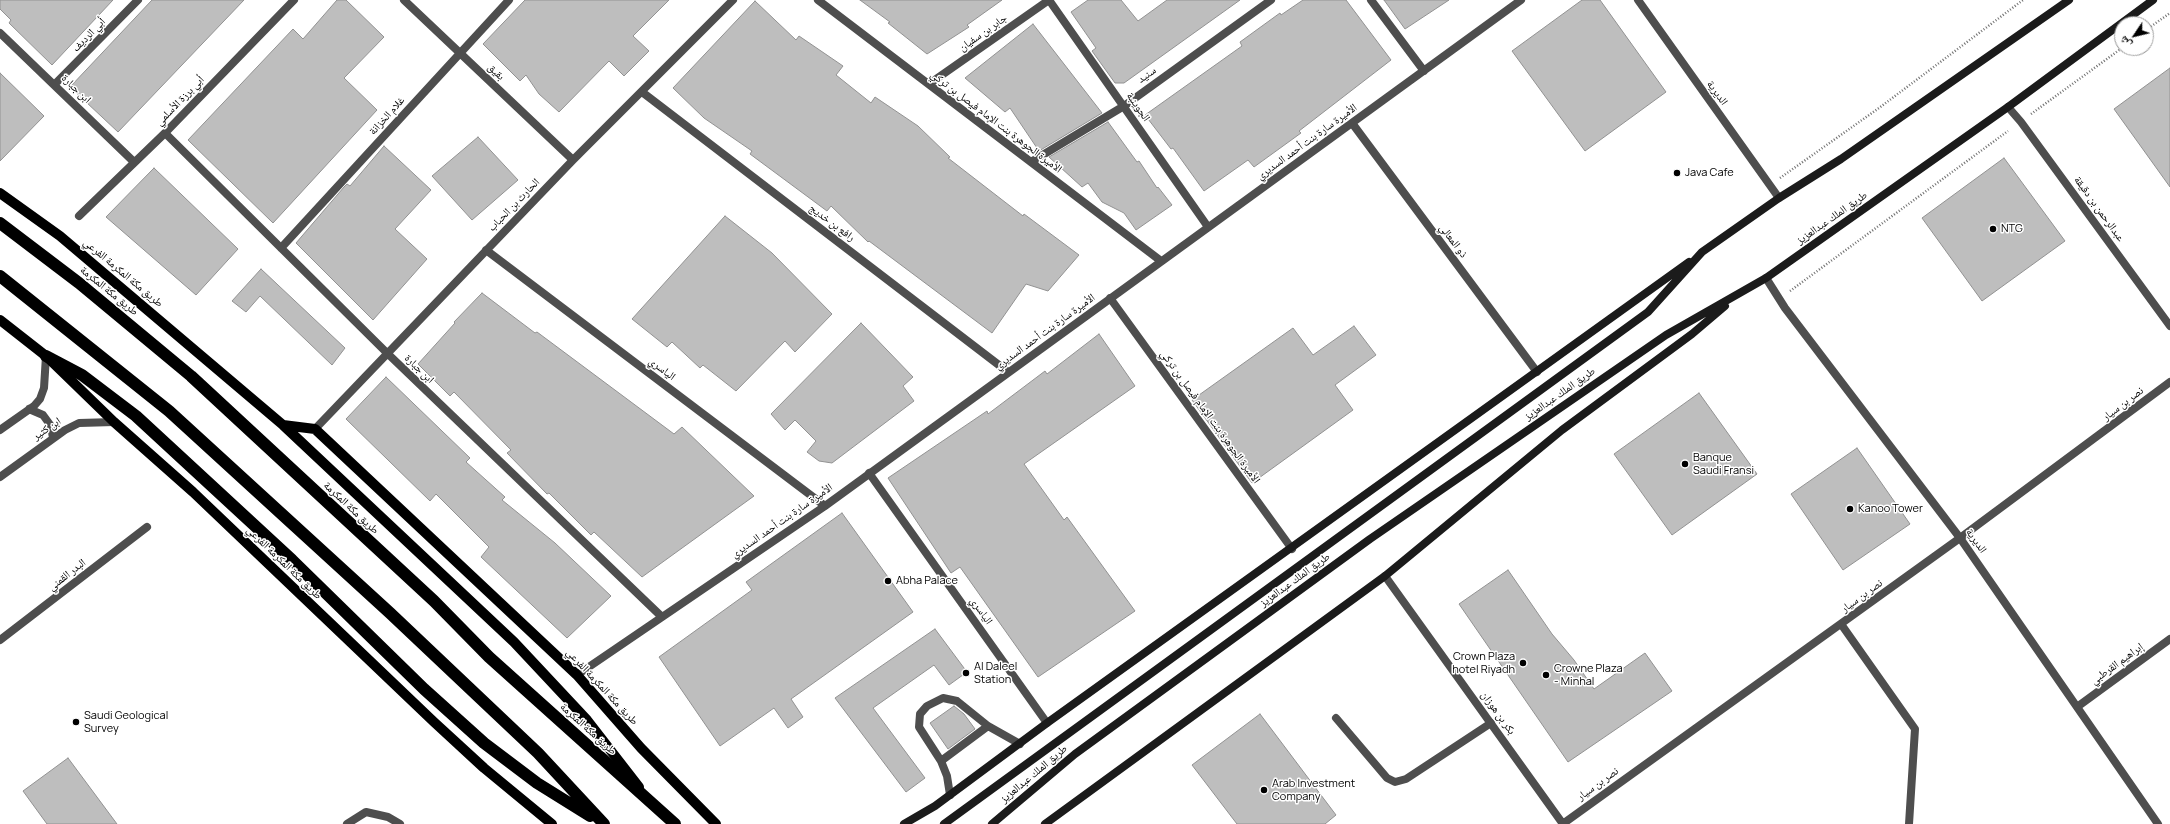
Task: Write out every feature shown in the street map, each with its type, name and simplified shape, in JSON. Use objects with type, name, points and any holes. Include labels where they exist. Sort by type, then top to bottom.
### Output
[{"type":"highway","name":"طريق مكة المكرمة","points":[[0,223],[79,283],[191,376],[434,601],[489,657],[675,824]]},
{"type":"highway","points":[[0,276],[169,411],[390,613],[521,737],[603,824]]},
{"type":"highway","points":[[46,356],[82,375],[136,416],[292,560],[424,689],[484,743],[537,783],[603,824]]},
{"type":"main road","name":"طريق الملك عبدالعزيز","points":[[944,824],[1648,312],[1702,252],[1779,198],[1841,159],[2069,0]]},
{"type":"main road","name":"طريق الملك عبدالعزيز","points":[[992,824],[1075,754],[1370,539],[1666,335],[1766,278],[2008,107],[2153,0]]},
{"type":"main road","name":"طريق مكة المكرمة الفرعي","points":[[0,193],[60,236],[282,425],[514,642],[587,720],[652,804]]},
{"type":"main road","points":[[904,824],[935,806],[1047,723],[1292,549],[1702,252]]},
{"type":"main road","points":[[1045,824],[1385,576],[1562,430],[1692,334],[1738,294]]},
{"type":"main road","name":"طريق مكة المكرمة الفرعي","points":[[1,323],[46,356],[114,422],[193,492],[434,722],[484,768],[552,824]]},
{"type":"main road","points":[[282,425],[315,430]]},
{"type":"main road","name":"طريق مكة المكرمة الفرعي","points":[[315,430],[577,675],[641,748],[716,824]]},
{"type":"street","name":"أبي الرديف","points":[[55,84],[138,0]]},
{"type":"street","name":"أبي برزة الأسلمي","points":[[79,216],[165,133],[294,0]]},
{"type":"street","name":"بقيق","points":[[404,0],[573,160]]},
{"type":"street","name":"غلام الخزانة","points":[[281,248],[459,52],[510,0]]},
{"type":"street","name":"الحارث بن الحباب","points":[[315,430],[573,160],[733,0]]},
{"type":"street","name":"الأميرة الجوهرة بنت الإمام فيصل بن تركي","points":[[820,0],[1161,261]]},
{"type":"street","name":"جابر بن سفيان","points":[[929,84],[1049,0]]},
{"type":"street","name":"الجوينبة","points":[[1049,0],[1208,227]]},
{"type":"street","name":"سنيد","points":[[1031,162],[1124,106],[1272,0]]},
{"type":"street","points":[[1371,0],[1424,71]]},
{"type":"street","name":"الأميرة سارة بنت أحمد السديري","points":[[577,675],[825,506],[1521,0]]},
{"type":"street","name":"الديرية","points":[[1638,0],[1779,198]]},
{"type":"street","name":"ابن جبارة","points":[[0,34],[55,84],[134,162]]},
{"type":"street","name":"رافع بن خديج","points":[[642,92],[1008,372]]},
{"type":"street","name":"عبدالرحمن بن دقيقة","points":[[2008,107],[2021,122],[2170,326]]},
{"type":"street","name":"ذو المعالي","points":[[1352,123],[1537,372]]},
{"type":"street","name":"ابن جبارة","points":[[165,133],[387,353],[662,617]]},
{"type":"street","name":"الياسري","points":[[486,250],[825,506]]},
{"type":"street","name":"الديرية","points":[[1766,278],[1780,299],[1960,538],[2158,824]]},
{"type":"street","name":"الأميرة الجوهرة بنت الإمام فيصل بن تركي","points":[[1110,298],[1292,549]]},
{"type":"street","points":[[0,430],[40,399],[44,388],[46,356]]},
{"type":"street","name":"نصر بن سيار","points":[[1564,823],[1960,538],[2170,382]]},
{"type":"street","points":[[29,409],[43,415],[51,426],[53,438]]},
{"type":"street","name":"ابن كثير","points":[[0,476],[53,438],[79,423],[114,422]]},
{"type":"street","name":"الياسري","points":[[869,473],[1047,723]]},
{"type":"street","name":"البدر القمني","points":[[0,640],[147,527]]},
{"type":"street","name":"بكر بن هوزان","points":[[1385,576],[1564,823]]},
{"type":"street","points":[[1841,624],[1915,729],[1909,824]]},
{"type":"street","name":"إبراهيم القرطبي","points":[[2077,707],[2170,639]]},
{"type":"street","points":[[950,795],[947,776],[941,761],[919,728],[920,714],[927,706],[943,698],[957,701],[988,726],[1020,744]]},
{"type":"street","points":[[1336,718],[1387,778],[1395,782],[1406,779],[1491,723]]},
{"type":"street","points":[[941,761],[988,726]]},
{"type":"street","points":[[347,824],[366,812],[388,817],[400,824]]},
{"type":"path","points":[[1770,186],[1879,108],[2023,0]]},
{"type":"path","points":[[2154,24],[2170,13]]},
{"type":"path","points":[[2028,117],[2114,54]]},
{"type":"path","points":[[1780,299],[2008,131]]},
{"type":"building","points":[[0,0],[113,0],[52,65],[9,23],[11,20],[0,9]]},
{"type":"building","points":[[152,0],[244,0],[118,132],[70,87]]},
{"type":"building","points":[[337,0],[346,0],[384,37],[344,78],[377,110],[273,223],[188,140],[293,29],[303,39]]},
{"type":"building","points":[[525,0],[669,0],[633,36],[649,51],[624,76],[609,61],[559,112],[539,94],[526,75],[520,81],[483,44]]},
{"type":"building","points":[[860,0],[1002,0],[967,25],[969,27],[927,54],[888,23],[890,22]]},
{"type":"building","points":[[1088,0],[1121,0],[1138,21],[1167,0],[1240,0],[1124,83],[1115,83],[1092,51],[1096,48],[1071,12]]},
{"type":"building","points":[[1303,0],[1346,0],[1391,60],[1299,131],[1301,133],[1254,167],[1248,160],[1204,191],[1173,148],[1171,149],[1145,115],[1242,46],[1240,42],[1280,13],[1281,15]]},
{"type":"building","points":[[1384,0],[1449,0],[1405,29]]},
{"type":"building","points":[[1582,0],[1600,0],[1666,92],[1585,151],[1512,51]]},
{"type":"building","points":[[755,1],[796,40],[799,36],[843,66],[836,75],[871,103],[875,97],[918,126],[950,157],[948,158],[1023,216],[1024,214],[1079,255],[1048,291],[1026,284],[992,333],[869,241],[868,242],[831,206],[827,211],[750,154],[752,151],[704,118],[673,88]]},
{"type":"building","points":[[1033,24],[1102,113],[1039,151],[1010,108],[1005,112],[965,78]]},
{"type":"building","points":[[2170,68],[2170,187],[2114,109]]},
{"type":"building","points":[[0,73],[44,116],[0,161]]},
{"type":"building","points":[[1108,122],[1137,162],[1139,161],[1157,188],[1158,187],[1172,205],[1136,230],[1124,213],[1102,202],[1088,183],[1082,187],[1049,157]]},
{"type":"building","points":[[478,137],[518,180],[472,220],[432,176]]},
{"type":"building","points":[[384,146],[431,190],[395,229],[427,259],[373,320],[296,243],[344,187],[347,184],[350,186]]},
{"type":"building","name":"NTG","points":[[2004,158],[2065,241],[1982,301],[1922,218]]},
{"type":"building","points":[[154,168],[238,249],[196,295],[106,217]]},
{"type":"building","points":[[725,216],[772,253],[832,314],[795,352],[785,341],[736,391],[703,365],[700,368],[672,342],[667,347],[632,319]]},
{"type":"building","points":[[261,269],[345,348],[332,365],[260,296],[246,312],[232,301]]},
{"type":"building","points":[[482,293],[674,434],[682,427],[754,496],[642,577],[594,532],[591,535],[549,493],[547,494],[507,453],[511,450],[454,392],[450,396],[418,364],[455,323],[454,322]]},
{"type":"building","points":[[861,323],[913,377],[903,386],[914,401],[832,463],[819,461],[807,452],[816,441],[795,420],[785,430],[771,414]]},
{"type":"building","points":[[1354,326],[1376,355],[1335,385],[1353,410],[1252,483],[1192,400],[1293,328],[1313,355]]},
{"type":"building","points":[[1099,334],[1135,386],[1024,464],[1064,520],[1067,517],[1135,611],[1038,677],[960,567],[951,573],[888,478],[987,411],[988,414],[1045,371],[1047,374]]},
{"type":"building","points":[[386,377],[470,458],[466,462],[505,497],[502,500],[555,543],[611,596],[567,638],[481,557],[489,547],[436,494],[430,501],[346,419]]},
{"type":"building","name":"Banque Saudi Fransi","points":[[1699,393],[1757,474],[1672,535],[1614,454]]},
{"type":"building","name":"Kanoo Tower","points":[[1857,448],[1910,524],[1843,570],[1791,494]]},
{"type":"building","points":[[842,513],[913,612],[791,699],[803,717],[788,728],[774,708],[720,746],[659,657],[752,590],[746,582]]},
{"type":"building","name":"Crowne Plaza - Minhal","points":[[1508,570],[1552,634],[1574,660],[1594,689],[1645,653],[1672,691],[1568,762],[1459,604]]},
{"type":"building","points":[[935,629],[967,672],[949,685],[934,665],[873,708],[925,778],[906,792],[835,698]]},
{"type":"building","points":[[954,706],[964,714],[975,729],[948,749],[930,723]]},
{"type":"building","name":"Arab Investment Company","points":[[1260,714],[1336,815],[1325,824],[1237,824],[1192,765]]},
{"type":"building","points":[[68,758],[117,824],[47,824],[23,791]]},
{"type":"place","name":"Java Cafe","points":[[1677,173]]},
{"type":"place","name":"NTG","points":[[1993,229]]},
{"type":"place","name":"Banque Saudi Fransi","points":[[1685,464]]},
{"type":"place","name":"Kanoo Tower","points":[[1850,509]]},
{"type":"place","name":"Abha Palace","points":[[888,581]]},
{"type":"place","name":"Crown Plaza hotel Riyadh","points":[[1523,663]]},
{"type":"place","name":"Al Daleel Station","points":[[966,673]]},
{"type":"place","name":"Crowne Plaza - Minhal","points":[[1546,675]]},
{"type":"place","name":"Saudi Geological Survey","points":[[76,722]]},
{"type":"place","name":"Arab Investment Company","points":[[1264,790]]}]
